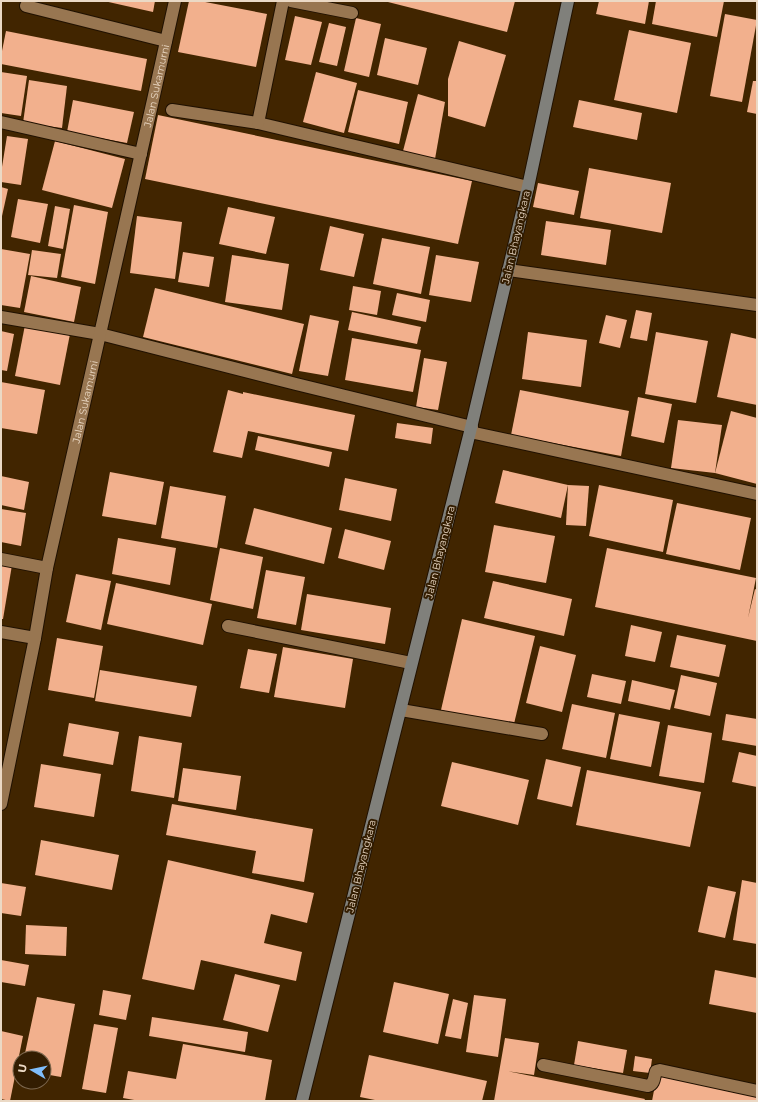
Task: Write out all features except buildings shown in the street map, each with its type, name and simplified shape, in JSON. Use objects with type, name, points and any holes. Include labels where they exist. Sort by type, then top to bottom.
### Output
[{"type":"main road","name":"Jalan Bhayangkara","points":[[302,1101],[471,429],[528,187],[568,1]]},
{"type":"street","name":"Jalan Sukamurni","points":[[1,804],[35,638],[47,568],[175,1]]},
{"type":"street","points":[[258,123],[283,1]]},
{"type":"street","points":[[292,1],[352,13]]},
{"type":"street","points":[[26,6],[166,41]]},
{"type":"street","points":[[172,110],[258,123],[528,187]]},
{"type":"street","points":[[1,122],[141,154]]},
{"type":"street","points":[[508,270],[757,305]]},
{"type":"street","points":[[1,317],[100,334],[471,429],[757,494]]},
{"type":"street","points":[[1,559],[47,568]]},
{"type":"street","points":[[228,626],[412,663]]},
{"type":"street","points":[[1,632],[35,638]]},
{"type":"street","points":[[400,710],[542,734]]},
{"type":"street","points":[[543,1065],[648,1086],[653,1083],[656,1071],[660,1070],[757,1091]]}]
